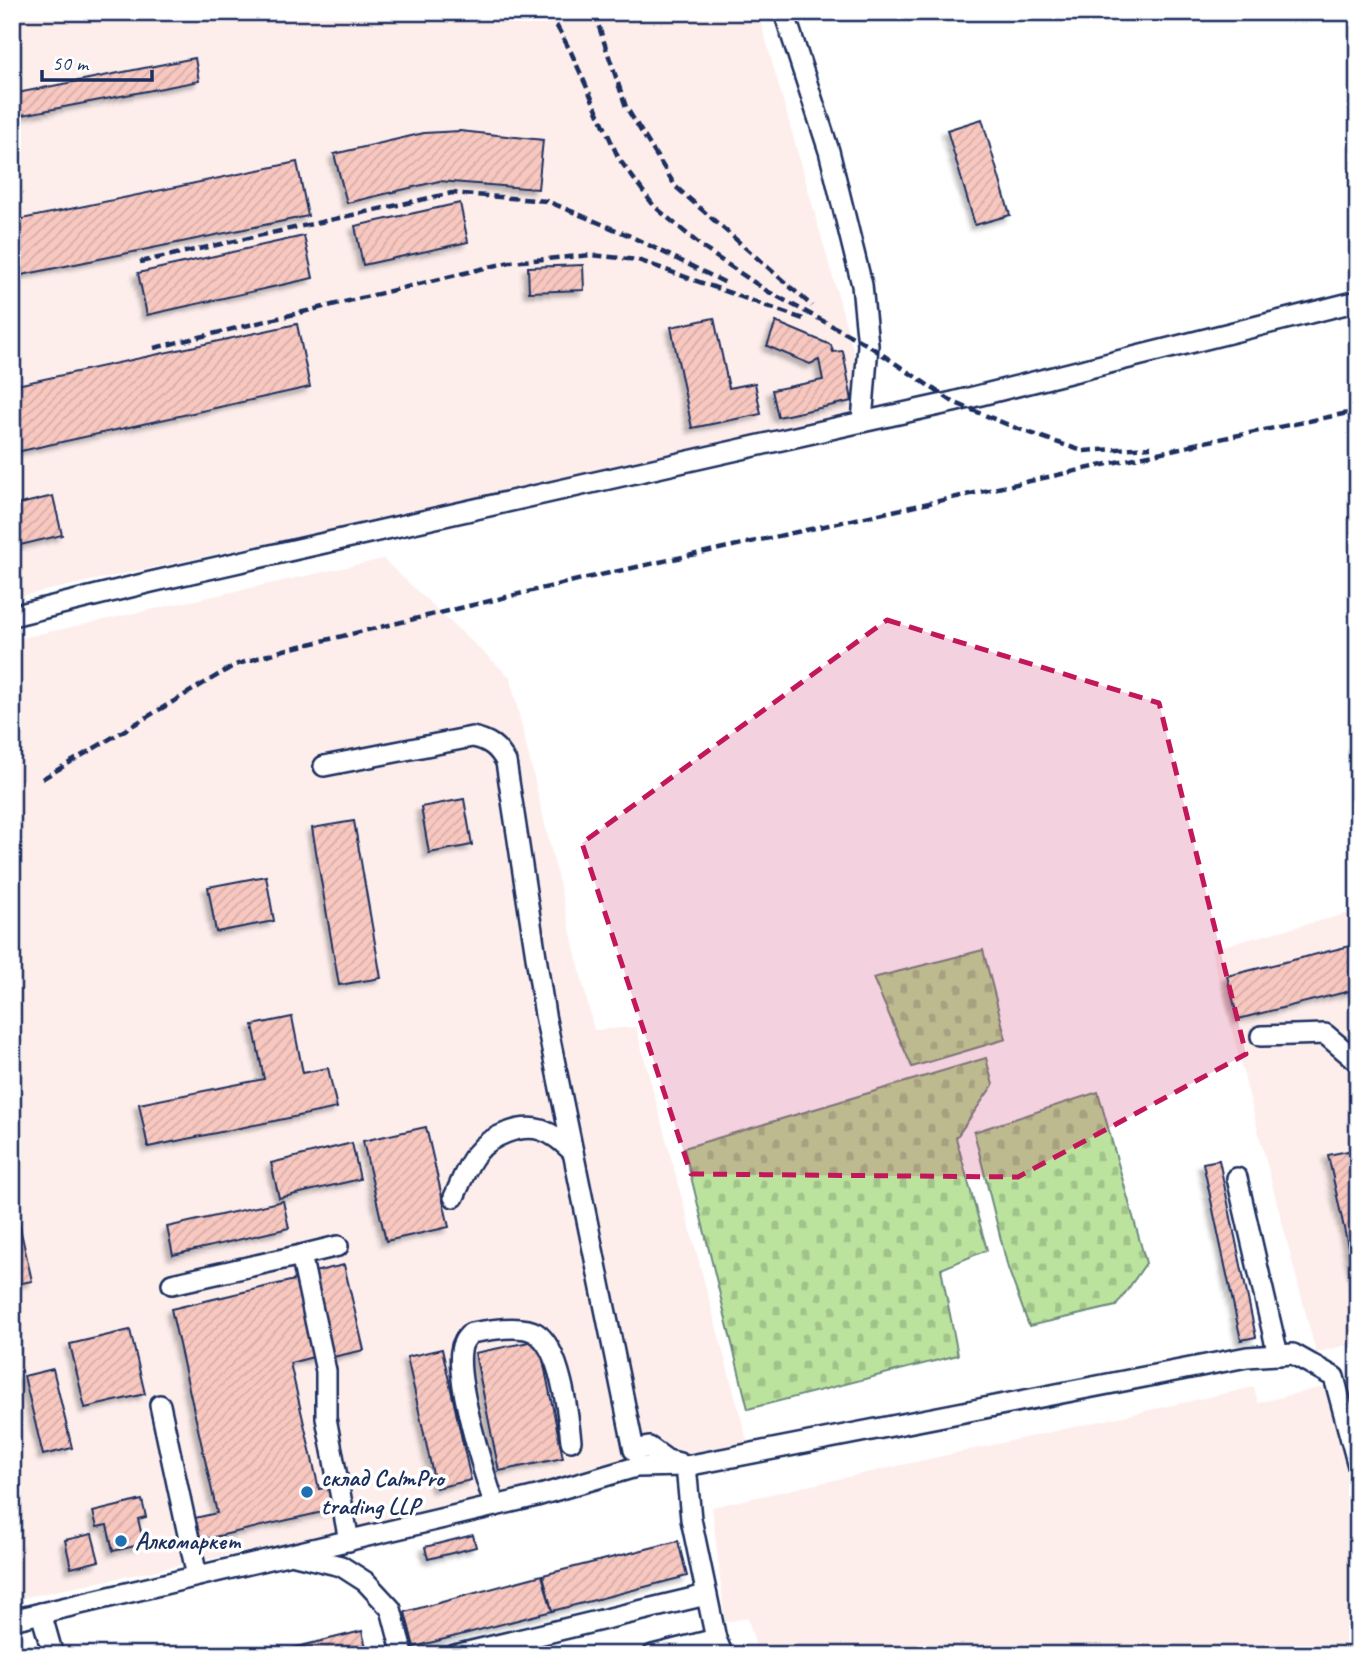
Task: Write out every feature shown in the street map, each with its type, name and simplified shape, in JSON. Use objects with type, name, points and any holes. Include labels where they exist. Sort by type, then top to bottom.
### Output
[{"type":"lane","points":[[785,12],[829,151],[862,285],[868,345],[862,422]]},
{"type":"lane","points":[[12,616],[151,582],[953,402],[1358,301]]},
{"type":"lane","points":[[324,766],[472,737],[494,744],[506,762],[545,1015],[635,1458]]},
{"type":"lane","points":[[1261,1036],[1325,1034],[1358,1062]]},
{"type":"lane","points":[[454,1197],[477,1153],[500,1135],[522,1129],[540,1129],[554,1136],[573,1152]]},
{"type":"lane","points":[[1237,1178],[1278,1355]]},
{"type":"lane","points":[[172,1284],[338,1246]]},
{"type":"lane","points":[[300,1255],[326,1371],[326,1418],[349,1541]]},
{"type":"lane","points":[[495,1506],[464,1390],[460,1354],[463,1341],[471,1333],[522,1329],[536,1333],[549,1348],[564,1387],[571,1441]]},
{"type":"lane","points":[[12,1620],[495,1506],[635,1458],[687,1466],[1247,1357],[1293,1354],[1334,1377],[1358,1466]]},
{"type":"lane","points":[[160,1405],[197,1576]]},
{"type":"lane","points":[[653,1655],[719,1647],[691,1519],[687,1466]]},
{"type":"lane","points":[[290,1554],[341,1566],[366,1582],[391,1609],[403,1655]]},
{"type":"lane","points":[[455,1655],[706,1595]]},
{"type":"lane","points":[[41,1613],[53,1655]]},
{"type":"highlighted area","points":[[887,620],[1159,703],[1246,1054],[1018,1177],[691,1174],[582,843]]},
{"type":"shaded area","points":[[12,12],[758,12],[870,409],[671,453],[671,456],[12,598]]},
{"type":"shaded area","points":[[383,559],[510,677],[594,1030],[636,1027],[749,1448],[12,1600],[12,640]]},
{"type":"shaded area","points":[[1358,911],[1358,1342],[1316,1353],[1211,949]]},
{"type":"shaded area","points":[[1330,1385],[1358,1487],[1358,1655],[758,1655],[748,1618],[725,1622],[712,1507],[1254,1387],[1258,1403]]},
{"type":"green space","points":[[983,950],[1006,1039],[912,1067],[873,978]]},
{"type":"green space","points":[[986,1058],[993,1085],[956,1138],[987,1250],[941,1269],[958,1355],[748,1409],[684,1148]]},
{"type":"green space","points":[[1098,1092],[1146,1263],[1116,1306],[1029,1326],[1008,1268],[974,1132]]},
{"type":"building","points":[[195,58],[199,81],[12,117],[12,94]]},
{"type":"building","points":[[982,119],[1010,215],[975,225],[947,130]]},
{"type":"building","points":[[460,131],[543,140],[538,189],[439,181],[347,203],[334,154],[424,133]]},
{"type":"building","points":[[297,162],[308,216],[12,277],[12,221]]},
{"type":"building","points":[[460,203],[468,242],[363,265],[355,226]]},
{"type":"building","points":[[304,236],[313,278],[147,315],[138,273]]},
{"type":"building","points":[[583,265],[584,290],[529,292],[528,267]]},
{"type":"building","points":[[714,318],[729,388],[755,383],[761,414],[692,428],[671,327]]},
{"type":"building","points":[[776,322],[831,345],[833,352],[843,351],[852,401],[778,417],[772,390],[823,380],[819,360],[810,364],[767,346]]},
{"type":"building","points":[[297,324],[310,387],[12,453],[12,386]]},
{"type":"building","points":[[53,496],[62,535],[12,547],[12,506]]},
{"type":"building","points":[[464,799],[472,845],[429,853],[421,807]]},
{"type":"building","points":[[354,821],[381,978],[339,985],[312,828]]},
{"type":"building","points":[[266,876],[274,921],[216,932],[208,887]]},
{"type":"building","points":[[1358,944],[1358,989],[1238,1019],[1227,976]]},
{"type":"building","points":[[292,1017],[303,1073],[328,1068],[337,1108],[148,1147],[139,1104],[264,1079],[253,1025]]},
{"type":"building","points":[[426,1127],[449,1227],[386,1241],[363,1141]]},
{"type":"building","points":[[352,1143],[360,1179],[279,1198],[271,1163]]},
{"type":"building","points":[[1358,1149],[1358,1292],[1328,1155]]},
{"type":"building","points":[[1219,1160],[1256,1337],[1241,1340],[1203,1163]]},
{"type":"building","points":[[283,1201],[289,1228],[173,1255],[167,1227]]},
{"type":"building","points":[[19,1223],[32,1281],[12,1285],[12,1224]]},
{"type":"building","points":[[344,1265],[364,1350],[333,1357],[314,1272]]},
{"type":"building","points":[[299,1279],[317,1356],[290,1363],[319,1489],[335,1486],[340,1508],[201,1540],[195,1518],[217,1513],[171,1309]]},
{"type":"building","points":[[130,1330],[145,1394],[85,1408],[70,1344]]},
{"type":"building","points":[[539,1340],[563,1458],[499,1471],[475,1353]]},
{"type":"building","points":[[442,1349],[471,1480],[436,1488],[407,1357]]},
{"type":"building","points":[[53,1369],[72,1448],[43,1455],[24,1376]]},
{"type":"building","points":[[142,1500],[146,1517],[138,1519],[144,1544],[113,1551],[107,1525],[97,1527],[93,1512]]},
{"type":"building","points":[[92,1534],[99,1561],[71,1568],[65,1540]]},
{"type":"building","points":[[473,1535],[476,1547],[428,1559],[425,1547]]},
{"type":"building","points":[[678,1541],[687,1576],[552,1611],[543,1575]]},
{"type":"building","points":[[542,1575],[552,1611],[414,1647],[405,1612]]},
{"type":"building","points":[[362,1631],[368,1655],[264,1655]]},
{"type":"railway","points":[[549,12],[571,52],[619,159],[654,206],[706,250],[767,291],[868,345],[953,402],[1082,451],[1151,447]]},
{"type":"railway","points":[[594,12],[626,107],[676,187],[812,306]]},
{"type":"railway","points":[[140,262],[452,193],[547,201],[628,235],[726,283]]},
{"type":"railway","points":[[154,348],[510,262],[592,255],[638,260],[803,319]]},
{"type":"railway","points":[[1190,445],[1358,411]]},
{"type":"railway","points":[[42,779],[235,665],[284,650],[582,579],[1199,444]]},
{"type":"place","name":"склад CalmPro trading LLP","points":[[307,1492]]},
{"type":"place","name":"Алкомаркет","points":[[121,1541]]}]
